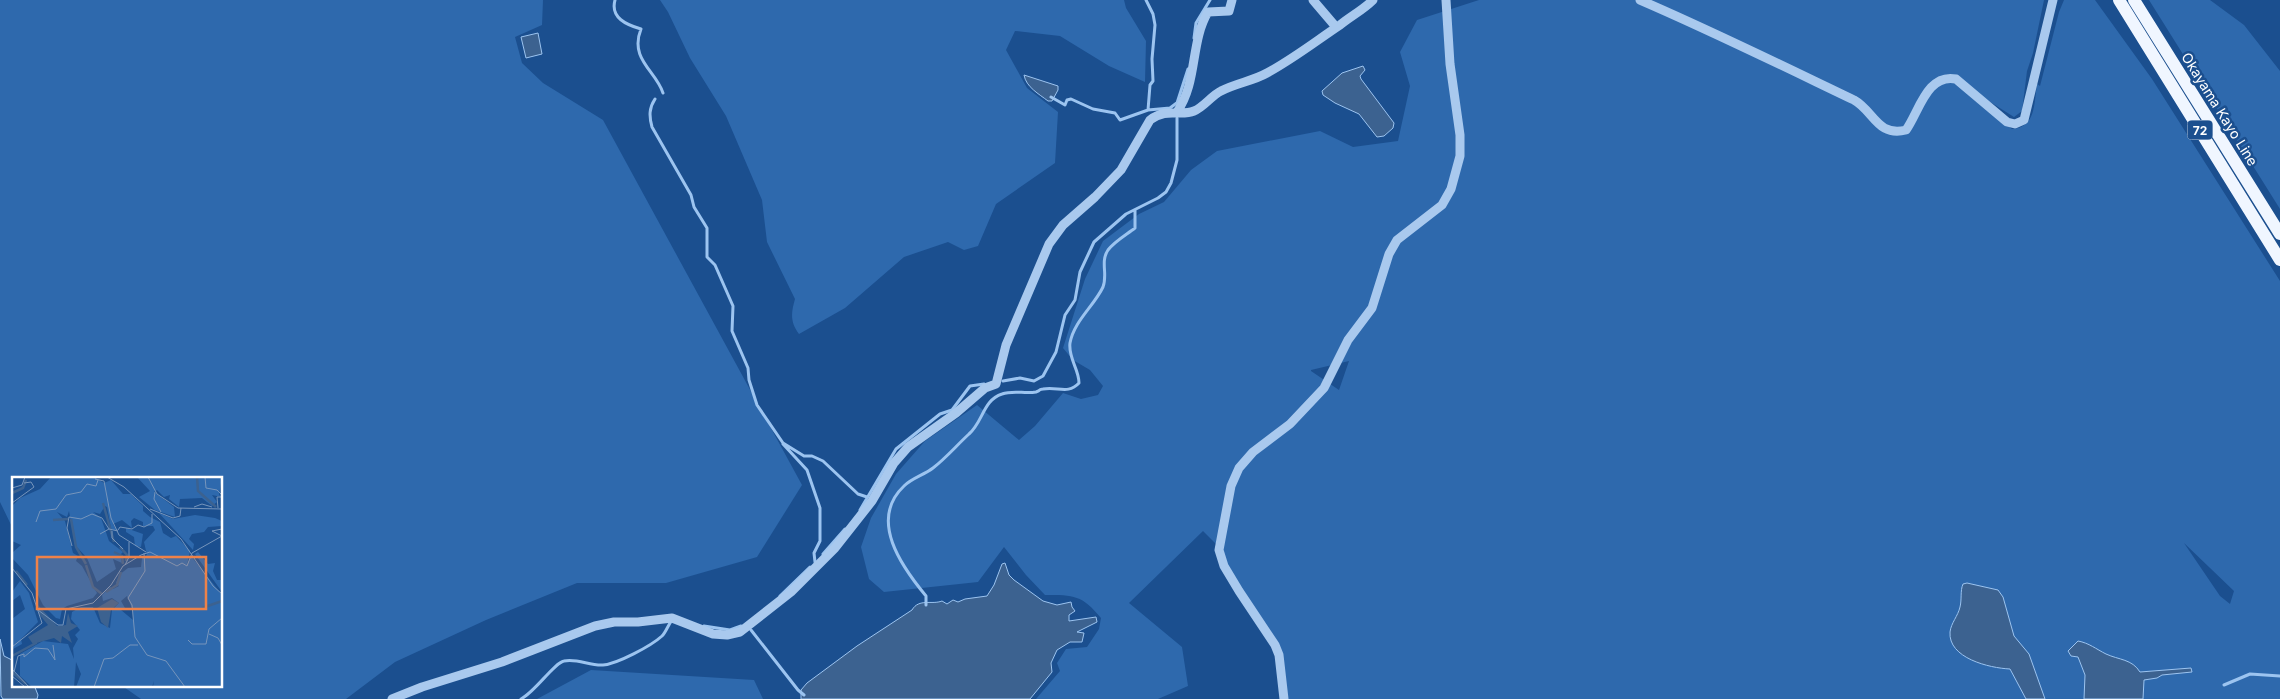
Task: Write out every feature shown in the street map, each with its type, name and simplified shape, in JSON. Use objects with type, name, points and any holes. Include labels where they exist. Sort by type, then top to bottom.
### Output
[{"type":"main road","name":"Okayama Kayo Line","points":[[2120,0],[2280,260]]},
{"type":"main road","name":"Okayama Kayo Line","points":[[2134,0],[2280,234]]},
{"type":"street","points":[[1177,112],[1188,88],[1201,24],[1208,12],[1229,11],[1232,0]]},
{"type":"street","points":[[1313,0],[1336,27]]},
{"type":"street","points":[[392,699],[422,687],[502,662],[595,626],[614,622],[638,622],[673,618],[713,634],[727,635],[740,632],[791,592],[814,570],[856,523],[894,463],[908,447],[956,413],[985,388],[996,384],[1006,345],[1049,244],[1063,225],[1095,197],[1120,170],[1150,120],[1157,115],[1177,112],[1190,113],[1219,92],[1267,73],[1314,45],[1336,27],[1364,10],[1373,0]]},
{"type":"street","points":[[1284,699],[1279,655],[1275,645],[1229,574],[1220,550],[1231,486],[1239,468],[1253,452],[1290,424],[1324,388],[1348,340],[1372,308],[1389,254],[1397,240],[1442,205],[1451,189],[1460,156],[1460,135],[1450,64],[1446,0]]},
{"type":"street","points":[[1640,0],[1689,21],[1858,103],[1885,130],[1896,133],[1906,130],[1927,91],[1937,81],[1947,77],[1956,79],[2007,122],[2015,124],[2024,120],[2054,0]]},
{"type":"shaded area","points":[[0,0],[543,0],[542,25],[515,37],[522,63],[543,83],[603,120],[802,485],[757,557],[666,583],[577,583],[486,620],[395,662],[346,699],[141,699],[122,686],[222,686],[222,477],[12,477],[12,527],[0,502]]},
{"type":"shaded area","points":[[660,0],[1124,0],[1126,8],[1146,41],[1145,82],[1109,66],[1060,36],[1015,31],[1006,50],[1027,88],[1058,112],[1055,163],[996,204],[978,246],[964,250],[948,242],[904,257],[845,308],[799,334],[792,317],[795,299],[767,242],[762,200],[726,116],[690,58],[668,12]]},
{"type":"shaded area","points":[[1479,0],[2044,0],[2033,53],[2027,71],[2022,111],[2014,117],[1976,93],[1972,98],[2012,129],[2020,128],[2030,119],[2037,84],[2040,86],[2059,12],[2064,0],[2095,0],[2152,79],[2280,281],[2280,699],[1288,699],[1282,656],[1227,565],[1222,550],[1203,531],[1129,603],[1182,647],[1188,686],[1158,699],[1036,699],[1060,671],[1057,663],[1066,649],[1087,647],[1099,629],[1101,618],[1083,601],[1070,596],[1045,595],[1004,547],[978,582],[884,592],[869,579],[861,547],[871,518],[896,474],[925,441],[977,405],[1019,440],[1035,426],[1063,393],[1081,399],[1098,395],[1103,386],[1090,370],[1073,360],[1063,348],[1085,279],[1103,241],[1139,214],[1164,202],[1191,170],[1217,151],[1320,131],[1353,147],[1398,141],[1410,86],[1400,52],[1417,20]],"holes":[[[1349,361],[1339,390],[1311,371],[1311,370]],[[2184,543],[2234,591],[2230,604],[2220,596]]]},
{"type":"shaded area","points":[[2149,0],[2210,0],[2244,25],[2280,71],[2280,209]]},
{"type":"shaded area","points":[[538,33],[542,54],[526,58],[521,37]]},
{"type":"shaded area","points":[[1363,66],[1365,70],[1360,76],[1361,79],[1394,123],[1393,128],[1384,136],[1377,137],[1359,114],[1323,95],[1322,91],[1342,73]]},
{"type":"shaded area","points":[[1024,75],[1058,86],[1052,101],[1048,101],[1033,90],[1027,83]]},
{"type":"shaded area","points":[[1005,563],[1009,575],[1014,580],[1043,601],[1057,605],[1071,602],[1075,611],[1069,615],[1069,621],[1096,617],[1097,622],[1077,632],[1084,633],[1082,642],[1070,642],[1057,650],[1051,663],[1052,672],[1030,699],[801,699],[801,690],[807,683],[918,604],[942,601],[947,604],[953,600],[958,602],[965,599],[987,596],[994,585],[1002,564]]},
{"type":"shaded area","points":[[1967,583],[1998,590],[2003,597],[2014,636],[2029,654],[2045,699],[2026,699],[2010,669],[1981,664],[1971,660],[1956,649],[1951,641],[1950,632],[1960,607],[1963,584]]},
{"type":"shaded area","points":[[0,639],[4,656],[12,660],[12,686],[34,686],[38,695],[37,699],[3,699],[1,696]]},
{"type":"shaded area","points":[[2078,641],[2129,662],[2140,672],[2191,668],[2192,672],[2162,675],[2157,678],[2144,680],[2143,699],[2084,699],[2085,675],[2078,657],[2071,656],[2068,651]]},
{"type":"shaded area","points":[[591,670],[754,680],[763,699],[537,699]]},
{"type":"waterway","points":[[615,0],[614,6],[617,16],[625,23],[641,29],[638,49],[663,93]]},
{"type":"waterway","points":[[1146,0],[1153,14],[1155,25],[1152,59],[1153,81],[1150,85],[1148,110]]},
{"type":"waterway","points":[[1194,38],[1196,23],[1210,0]]},
{"type":"waterway","points":[[1177,103],[1188,69]]},
{"type":"waterway","points":[[1051,97],[1065,105],[1067,100],[1071,99],[1093,109],[1115,113],[1120,120],[1148,110],[1170,108],[1178,102]]},
{"type":"waterway","points":[[655,99],[650,112],[652,127],[691,195],[694,207],[707,228],[707,257],[715,265],[733,306],[732,331],[748,368],[749,380],[757,405],[783,443],[804,456],[812,456],[823,461],[858,494],[867,497]]},
{"type":"waterway","points":[[1003,381],[1020,378],[1034,381],[1043,376],[1056,352],[1065,315],[1075,300],[1080,272],[1094,242],[1126,214],[1166,192],[1171,183],[1177,160],[1177,118]]},
{"type":"waterway","points":[[926,605],[926,596],[907,571],[892,543],[889,513],[894,499],[907,483],[933,468],[969,434],[974,429],[987,406],[996,397],[1010,392],[1036,392],[1048,388],[1071,389],[1079,383],[1070,348],[1072,335],[1103,287],[1105,277],[1104,264],[1108,250],[1135,228],[1135,210]]},
{"type":"waterway","points":[[860,510],[896,449],[940,414],[952,410],[970,386],[984,384]]},
{"type":"waterway","points":[[783,444],[807,470],[820,508],[820,541],[814,553],[815,562]]},
{"type":"waterway","points":[[823,554],[845,529]]},
{"type":"waterway","points":[[780,596],[810,567]]},
{"type":"waterway","points":[[521,699],[560,663],[574,660],[603,665],[617,661],[634,654],[657,640],[672,620]]},
{"type":"waterway","points":[[704,626],[730,630],[741,626]]},
{"type":"waterway","points":[[751,630],[804,695]]},
{"type":"waterway","points":[[2224,685],[2250,674],[2280,676]]}]
